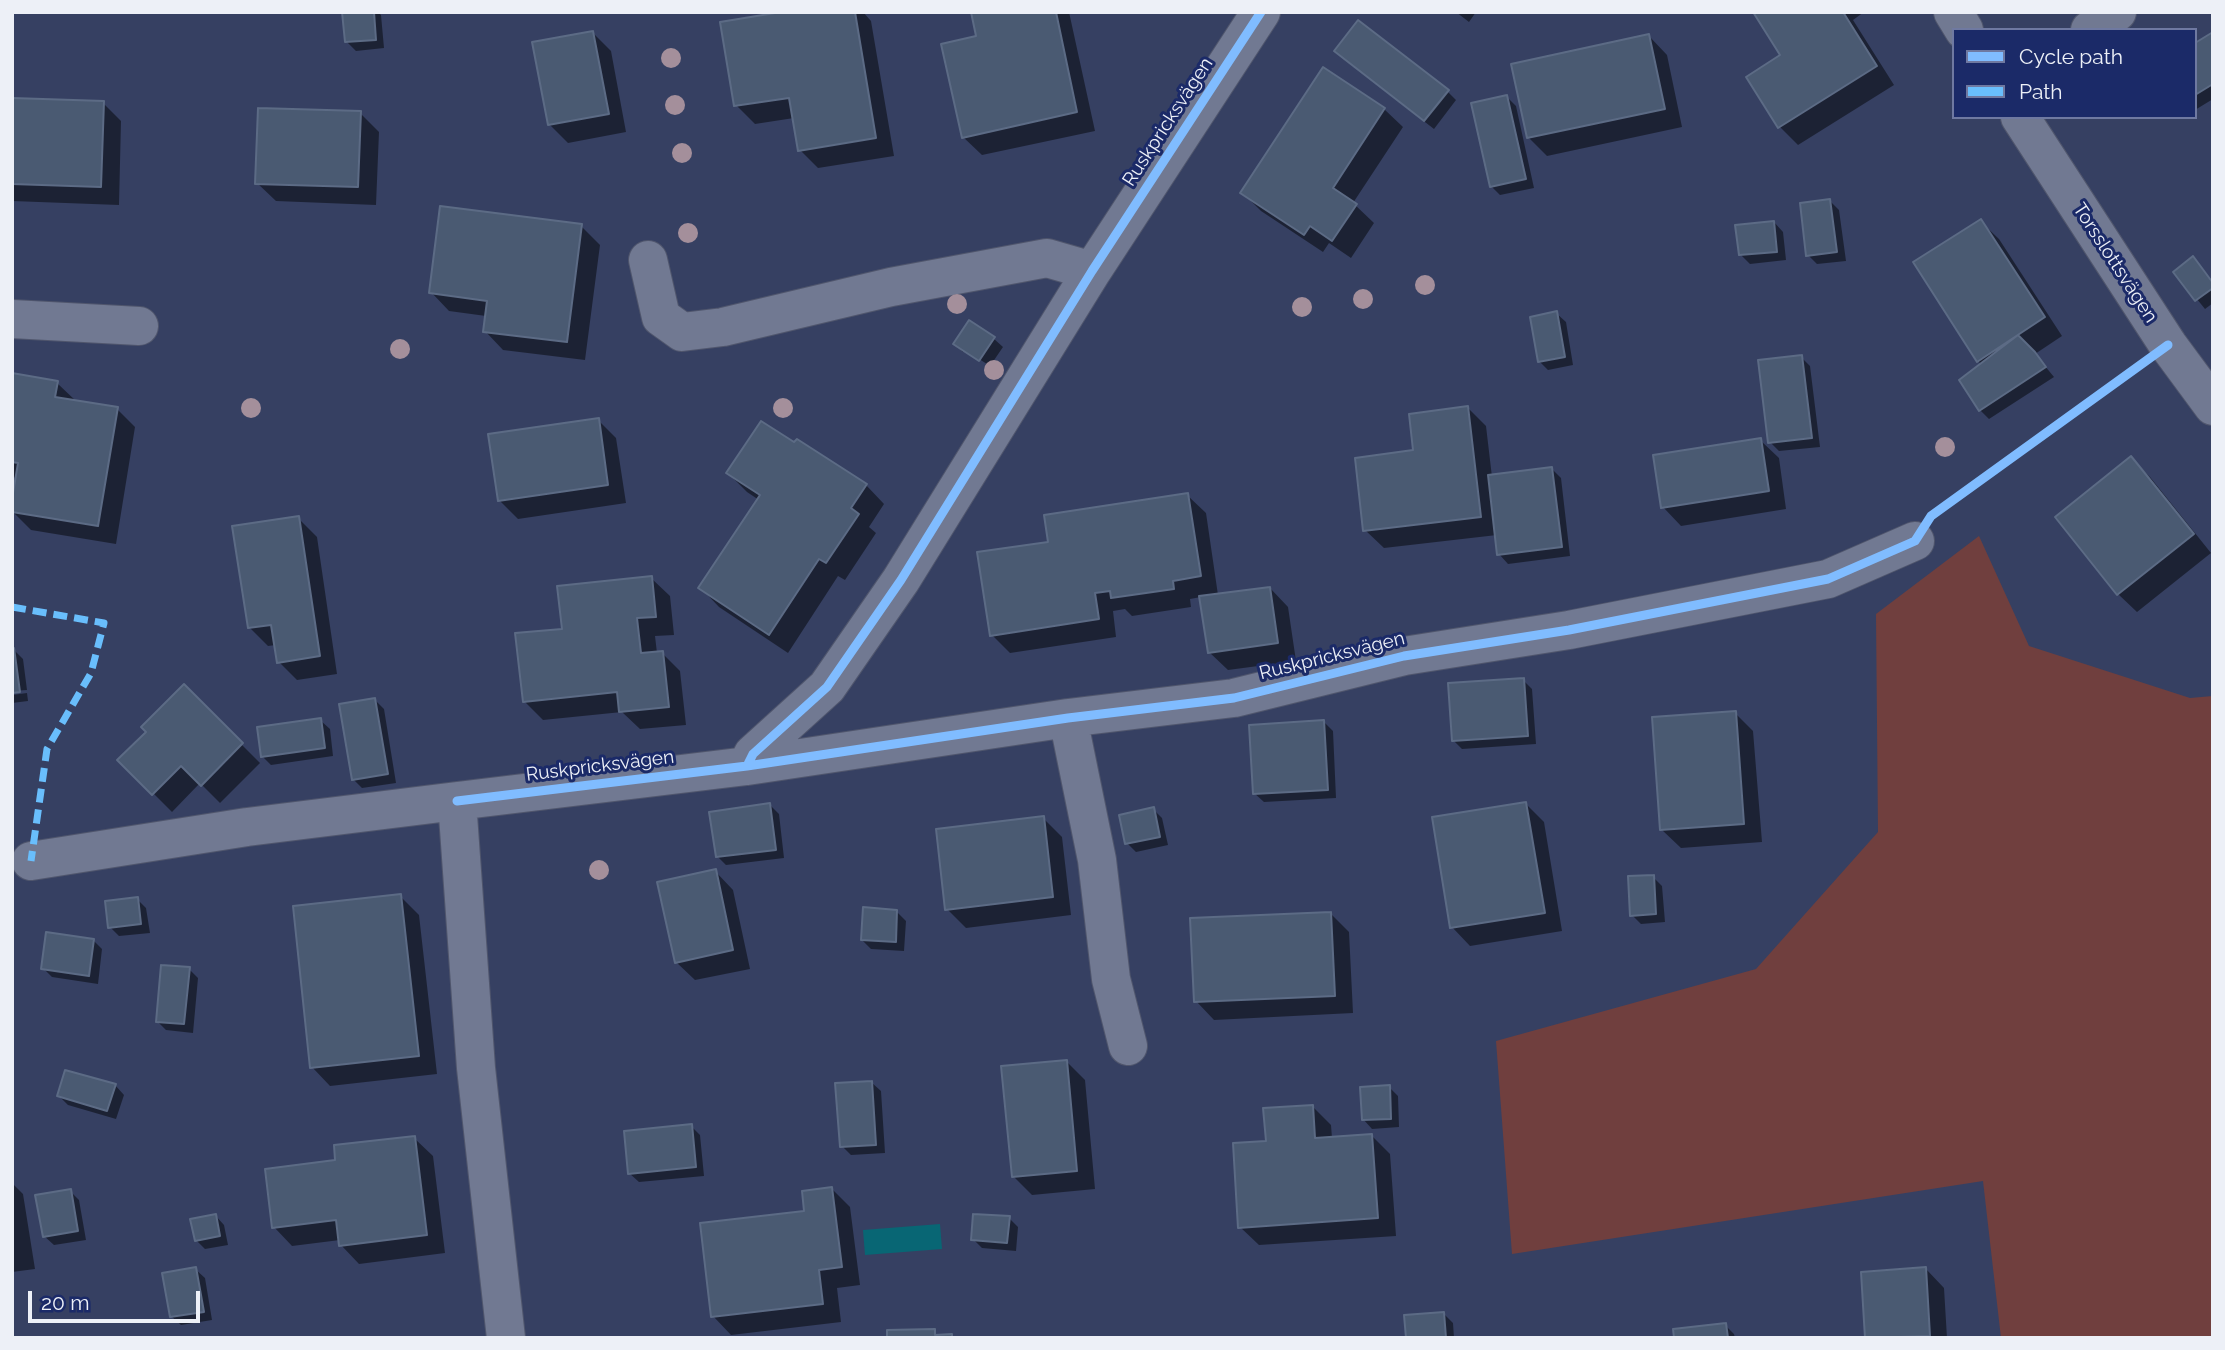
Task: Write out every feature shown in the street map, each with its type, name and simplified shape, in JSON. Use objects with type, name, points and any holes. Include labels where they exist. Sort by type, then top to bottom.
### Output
[{"type":"street","name":"Ruskpricksvägen","points":[[747,766],[753,754],[827,687],[901,580],[1092,271],[1261,12]]},
{"type":"street","points":[[1953,12],[1963,28]]},
{"type":"street","points":[[2093,28],[2117,12]]},
{"type":"street","name":"Torsslottsvägen","points":[[2021,119],[2168,345],[2213,406]]},
{"type":"street","points":[[648,260],[661,317],[682,332],[723,327],[891,287],[1047,258],[1092,271]]},
{"type":"street","points":[[12,319],[139,327]]},
{"type":"street","name":"Ruskpricksvägen","points":[[31,861],[247,827],[747,766],[1068,718],[1234,698],[1404,656],[1569,630],[1828,579],[1915,541]]},
{"type":"street","points":[[1068,718],[1097,860],[1111,979],[1128,1046]]},
{"type":"street","points":[[457,801],[476,1068],[506,1338]]},
{"type":"shaded area","points":[[1979,536],[2029,646],[2190,698],[2213,696],[2213,1338],[2001,1338],[1983,1181],[1512,1254],[1496,1041],[1756,969],[1878,832],[1876,614]]},
{"type":"shaded area","points":[[940,1224],[942,1249],[865,1255],[863,1230]]},
{"type":"building","points":[[342,12],[374,12],[376,40],[345,42]]},
{"type":"building","points":[[781,12],[855,12],[876,138],[798,151],[789,98],[734,106],[720,22]]},
{"type":"building","points":[[971,12],[1056,12],[1077,112],[962,138],[941,44],[976,36]]},
{"type":"building","points":[[1753,12],[1843,12],[1877,66],[1778,128],[1746,77],[1780,55]]},
{"type":"building","points":[[1358,20],[1449,90],[1424,121],[1334,51]]},
{"type":"building","points":[[593,31],[609,114],[548,125],[532,42]]},
{"type":"building","points":[[2213,32],[2213,84],[2197,94],[2197,42]]},
{"type":"building","points":[[1649,34],[1665,109],[1527,138],[1511,64]]},
{"type":"building","points":[[1323,67],[1385,108],[1333,188],[1357,204],[1332,241],[1310,226],[1304,235],[1240,193]]},
{"type":"building","points":[[1507,95],[1526,179],[1490,187],[1471,103]]},
{"type":"building","points":[[12,98],[104,101],[101,187],[12,184]]},
{"type":"building","points":[[258,108],[361,111],[358,187],[255,184]]},
{"type":"building","points":[[1830,199],[1837,252],[1806,256],[1800,203]]},
{"type":"building","points":[[440,206],[582,224],[567,342],[483,332],[487,301],[429,293]]},
{"type":"building","points":[[1981,219],[2045,317],[1977,362],[1913,262]]},
{"type":"building","points":[[1774,221],[1777,252],[1739,255],[1735,225]]},
{"type":"building","points":[[2193,256],[2213,283],[2213,288],[2195,301],[2173,272]]},
{"type":"building","points":[[1557,311],[1565,357],[1538,362],[1530,317]]},
{"type":"building","points":[[969,320],[995,337],[979,361],[953,344]]},
{"type":"building","points":[[2018,335],[2046,367],[1979,411],[1959,380]]},
{"type":"building","points":[[1802,355],[1812,438],[1768,443],[1758,360]]},
{"type":"building","points":[[12,373],[58,381],[55,397],[118,407],[98,526],[12,512],[18,463],[12,462]]},
{"type":"building","points":[[1468,406],[1481,517],[1363,531],[1355,458],[1413,450],[1409,414]]},
{"type":"building","points":[[599,418],[608,485],[498,501],[488,434]]},
{"type":"building","points":[[761,421],[794,442],[797,439],[867,484],[851,508],[859,514],[826,563],[819,559],[769,635],[698,588],[760,495],[726,473]]},
{"type":"building","points":[[1761,438],[1769,491],[1661,508],[1653,455]]},
{"type":"building","points":[[2131,456],[2194,534],[2117,595],[2055,517]]},
{"type":"building","points":[[1552,467],[1562,547],[1497,555],[1488,475]]},
{"type":"building","points":[[1188,493],[1201,576],[1173,581],[1174,589],[1111,598],[1110,591],[1095,593],[1099,619],[990,636],[977,552],[1048,542],[1044,515]]},
{"type":"building","points":[[299,516],[320,656],[277,663],[271,625],[248,628],[232,526]]},
{"type":"building","points":[[652,576],[656,617],[637,618],[641,653],[663,651],[669,707],[619,712],[617,692],[523,702],[515,633],[562,629],[557,586]]},
{"type":"building","points":[[1270,587],[1278,643],[1208,653],[1199,596]]},
{"type":"building","points":[[12,648],[20,692],[12,693]]},
{"type":"building","points":[[1524,678],[1528,736],[1452,741],[1448,683]]},
{"type":"building","points":[[184,684],[243,743],[201,786],[181,766],[152,795],[117,760],[146,732],[141,727]]},
{"type":"building","points":[[375,698],[388,774],[352,780],[339,704]]},
{"type":"building","points":[[1736,711],[1744,824],[1660,830],[1652,717]]},
{"type":"building","points":[[321,718],[325,748],[261,757],[257,727]]},
{"type":"building","points":[[1324,720],[1328,790],[1253,794],[1249,725]]},
{"type":"building","points":[[1526,802],[1545,913],[1450,928],[1432,817]]},
{"type":"building","points":[[770,803],[776,850],[716,857],[709,812]]},
{"type":"building","points":[[1154,807],[1160,837],[1125,844],[1119,815]]},
{"type":"building","points":[[1044,816],[1053,897],[945,910],[936,829]]},
{"type":"building","points":[[716,869],[733,950],[675,963],[657,882]]},
{"type":"building","points":[[1654,875],[1656,914],[1630,916],[1628,876]]},
{"type":"building","points":[[401,894],[419,1056],[310,1068],[293,906]]},
{"type":"building","points":[[138,897],[141,924],[108,928],[105,901]]},
{"type":"building","points":[[863,907],[897,910],[896,942],[861,940]]},
{"type":"building","points":[[1331,912],[1335,996],[1194,1002],[1190,918]]},
{"type":"building","points":[[46,932],[94,939],[89,976],[41,969]]},
{"type":"building","points":[[161,965],[190,967],[184,1024],[156,1022]]},
{"type":"building","points":[[1067,1060],[1077,1171],[1012,1177],[1001,1066]]},
{"type":"building","points":[[65,1070],[116,1084],[107,1111],[57,1096]]},
{"type":"building","points":[[872,1081],[876,1145],[840,1147],[835,1083]]},
{"type":"building","points":[[1390,1085],[1391,1119],[1362,1120],[1360,1087]]},
{"type":"building","points":[[1313,1105],[1315,1138],[1372,1134],[1378,1218],[1238,1228],[1233,1143],[1266,1141],[1263,1108]]},
{"type":"building","points":[[692,1124],[696,1167],[628,1174],[624,1131]]},
{"type":"building","points":[[415,1136],[427,1235],[339,1246],[336,1220],[272,1228],[265,1169],[335,1160],[334,1145]]},
{"type":"building","points":[[832,1187],[842,1267],[819,1270],[823,1304],[711,1317],[700,1223],[804,1211],[802,1191]]},
{"type":"building","points":[[71,1189],[78,1231],[43,1237],[35,1195]]},
{"type":"building","points":[[216,1214],[220,1236],[195,1241],[190,1219]]},
{"type":"building","points":[[973,1214],[1010,1216],[1007,1243],[971,1240]]},
{"type":"building","points":[[196,1267],[204,1312],[170,1317],[162,1273]]},
{"type":"building","points":[[1926,1267],[1930,1336],[1865,1338],[1861,1272]]},
{"type":"building","points":[[1444,1312],[1446,1338],[1406,1338],[1404,1315]]},
{"type":"building","points":[[1726,1323],[1728,1338],[1674,1338],[1673,1329]]},
{"type":"building","points":[[935,1329],[935,1335],[952,1334],[952,1338],[887,1338],[887,1330]]},
{"type":"marked path","points":[[12,607],[104,623],[91,673],[47,749],[31,861]]},
{"type":"cycle path","points":[[457,801],[747,766],[753,754],[827,687],[901,580],[1092,271],[1261,12]]},
{"type":"cycle path","points":[[747,766],[1068,718],[1234,698],[1404,656],[1569,630],[1828,579],[1915,541],[1931,516],[2168,345]]}]
